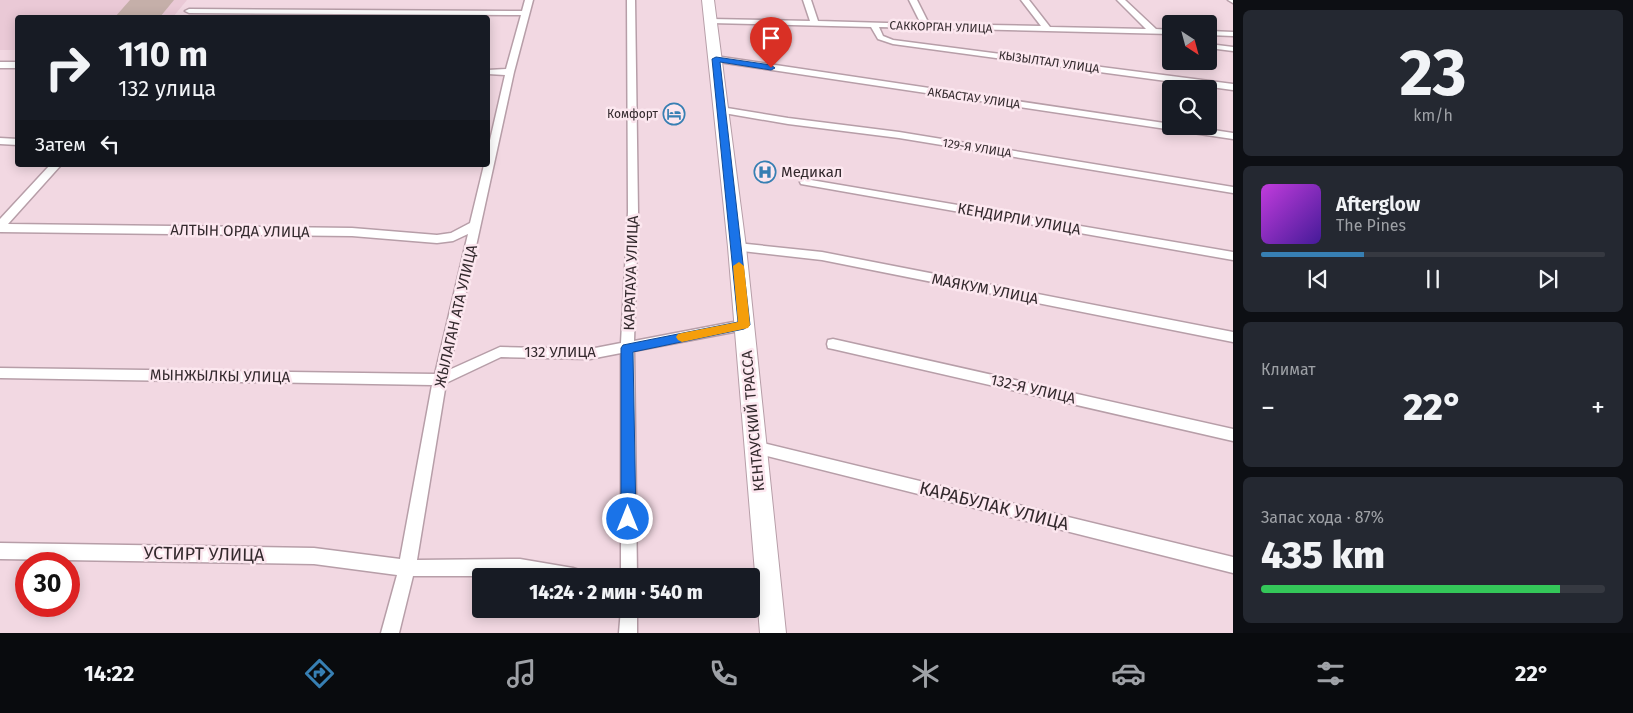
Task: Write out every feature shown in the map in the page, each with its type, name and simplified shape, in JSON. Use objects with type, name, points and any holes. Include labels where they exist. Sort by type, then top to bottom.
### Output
[{"type":"main road","name":"КЕНТАУСКИЙ ТРАССА","points":[[708,0],[737,247],[755,446],[759,568]]},
{"type":"main road","name":"КЕНТАУСКИЙ ТРАССА","points":[[760,595],[773,633]]},
{"type":"street","points":[[186,14],[200,0]]},
{"type":"street","name":"ЖЫЛАГАН АТА УЛИЦА","points":[[491,147],[528,0]]},
{"type":"street","name":"КАРАТАУА УЛИЦА","points":[[629,568],[627,348],[634,212],[632,0]]},
{"type":"street","points":[[807,0],[815,23]]},
{"type":"street","points":[[913,0],[926,26]]},
{"type":"street","points":[[1025,0],[1048,30]]},
{"type":"street","points":[[1121,0],[1154,32]]},
{"type":"street","points":[[186,14],[526,13]]},
{"type":"street","name":"САККОРГАН УЛИЦА","points":[[710,21],[1162,33]]},
{"type":"street","name":"КЫЗЫЛТАЛ УЛИЦА","points":[[874,25],[878,36],[893,42],[1233,87]]},
{"type":"street","points":[[1218,33],[1233,34]]},
{"type":"street","points":[[1218,47],[1233,49]]},
{"type":"street","name":"АКБАСТАУ УЛИЦА","points":[[716,59],[1233,136]]},
{"type":"street","points":[[0,65],[15,66]]},
{"type":"street","points":[[490,72],[510,72]]},
{"type":"street","name":"129-Я УЛИЦА","points":[[721,110],[788,121],[899,135],[1233,190]]},
{"type":"street","points":[[0,141],[15,142]]},
{"type":"street","points":[[0,227],[54,167]]},
{"type":"street","name":"ЖЫЛАГАН АТА УЛИЦА","points":[[390,633],[408,568],[440,380],[476,225],[487,167]]},
{"type":"street","name":"КЕНДИРЛИ УЛИЦА","points":[[805,182],[1233,256]]},
{"type":"street","name":"АЛТЫН ОРДА УЛИЦА","points":[[0,227],[352,232],[436,239],[453,237],[476,225]]},
{"type":"street","name":"МАЯКУМ УЛИЦА","points":[[737,247],[822,256],[1233,337]]},
{"type":"street","name":"132 УЛИЦА","points":[[440,380],[500,352],[590,354],[744,325]]},
{"type":"street","name":"132-Я УЛИЦА","points":[[834,344],[1233,435]]},
{"type":"street","name":"МЫНЖЫЛКЫ УЛИЦА","points":[[0,373],[440,380]]},
{"type":"street","name":"КАРАБУЛАК УЛИЦА","points":[[755,446],[1233,565]]},
{"type":"street","name":"УСТИРТ УЛИЦА","points":[[0,551],[314,556],[408,568],[526,568]]},
{"type":"street","points":[[628,633],[629,618]]},
{"type":"shaded area","points":[[0,0],[187,0],[175,15],[15,15],[15,50],[0,50]]},
{"type":"shaded area","points":[[130,0],[174,0],[162,15],[117,15]]},
{"type":"slow traffic","points":[[682,337],[744,325],[739,266]]},
{"type":"place","name":"Комфорт","points":[[674,114]]},
{"type":"place","name":"Медикал","points":[[765,172]]},
{"type":"route","points":[[628,519],[627,348],[744,325],[716,59],[771,68]]}]
